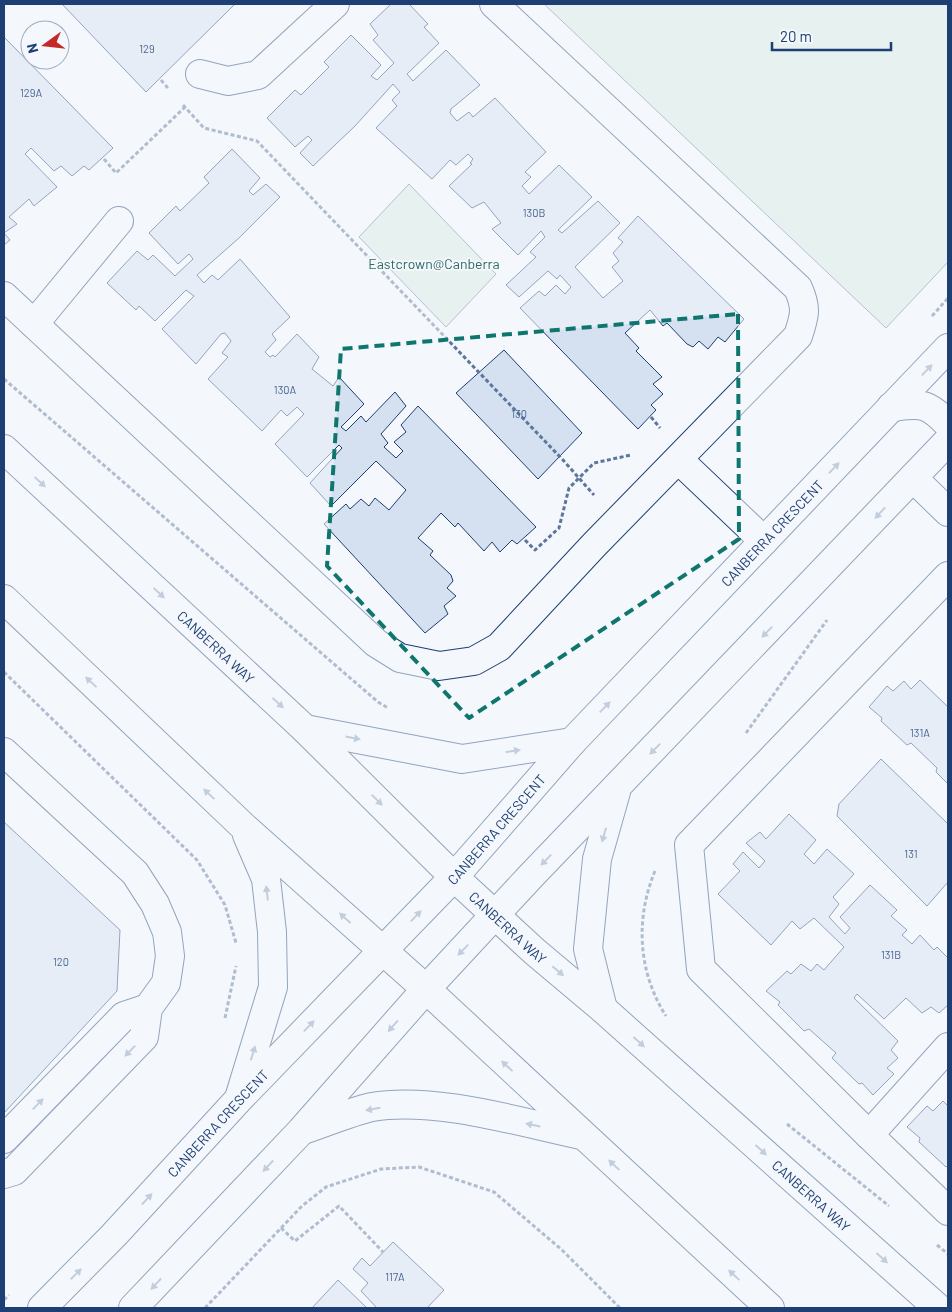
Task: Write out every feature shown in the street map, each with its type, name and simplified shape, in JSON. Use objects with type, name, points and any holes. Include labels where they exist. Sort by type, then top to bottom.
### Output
[{"type":"street","points":[[200,74],[228,81],[258,74],[335,4]]},
{"type":"street","points":[[4,296],[376,643],[400,658],[439,666],[474,661],[499,647],[594,545],[798,336],[804,317],[804,303],[798,288],[494,4]]},
{"type":"street","points":[[34,324],[119,221]]},
{"type":"street","name":"CANBERRA CRESCENT","points":[[42,1308],[114,1235],[239,1099],[454,876],[572,742],[948,348]]},
{"type":"street","points":[[891,407],[920,404],[934,409],[948,424]]},
{"type":"street","points":[[133,1308],[301,1130],[426,989],[530,877],[948,441]]},
{"type":"street","name":"CANBERRA WAY","points":[[4,449],[306,729],[454,876],[497,914],[534,951],[603,1009],[938,1308]]},
{"type":"street","points":[[679,460],[764,541]]},
{"type":"street","points":[[913,478],[948,512]]},
{"type":"street","points":[[948,576],[689,845],[701,969],[948,1211]]},
{"type":"street","points":[[4,599],[244,828],[426,989],[581,1135],[770,1308]]},
{"type":"street","points":[[306,729],[462,759],[572,742]]},
{"type":"street","points":[[4,752],[135,873],[155,904],[167,932],[170,956],[166,983],[148,1008],[144,1037],[14,1170],[4,1174]]},
{"type":"street","points":[[603,1009],[588,948],[597,859],[617,788]]},
{"type":"street","points":[[239,1099],[273,987],[272,932],[266,879],[244,828]]},
{"type":"street","points":[[4,1139],[124,1016],[148,1008]]},
{"type":"street","points":[[869,1135],[948,1047]]},
{"type":"street","points":[[301,1130],[372,1107],[419,1106],[458,1109],[581,1135]]},
{"type":"path","points":[[161,80],[173,94]]},
{"type":"path","points":[[179,100],[204,128],[257,141],[594,496]]},
{"type":"path","points":[[104,159],[116,173],[185,107]]},
{"type":"path","points":[[651,417],[662,430],[656,436]]},
{"type":"path","points":[[525,540],[535,550],[559,528],[569,488],[594,463],[638,454]]},
{"type":"path","points":[[741,740],[828,619]]},
{"type":"path","points":[[4,672],[197,860],[225,905],[238,952]]},
{"type":"path","points":[[657,868],[641,927],[643,959],[654,998],[669,1021]]},
{"type":"path","points":[[223,1026],[236,961]]},
{"type":"path","points":[[786,1123],[894,1210]]},
{"type":"path","points":[[205,1308],[302,1206],[326,1186],[381,1169],[419,1167],[494,1192],[562,1250],[620,1308]]},
{"type":"path","points":[[281,1228],[295,1241],[339,1206],[383,1252]]},
{"type":"path","points":[[933,1241],[948,1254]]},
{"type":"path","points":[[4,1300],[10,1293]]},
{"type":"highlighted area","points":[[738,314],[739,539],[469,718],[327,566],[341,349]]},
{"type":"green space","points":[[544,4],[948,4],[948,262],[886,328]]},
{"type":"green space","name":"Eastcrown@Canberra","points":[[409,184],[496,274],[446,327],[359,237]]},
{"type":"building","points":[[62,4],[235,4],[146,92]]},
{"type":"building","points":[[391,4],[409,4],[428,24],[424,27],[439,43],[407,74],[413,81],[446,50],[480,85],[451,109],[450,113],[457,121],[469,112],[473,117],[495,98],[546,152],[525,172],[531,177],[522,186],[529,194],[559,165],[592,197],[558,230],[562,233],[598,201],[620,223],[575,267],[603,298],[623,281],[612,267],[619,261],[613,253],[623,242],[618,238],[638,216],[744,319],[725,342],[718,337],[708,349],[699,341],[693,347],[687,344],[667,323],[663,326],[650,310],[625,333],[639,348],[636,351],[662,377],[653,384],[663,394],[651,405],[656,410],[638,429],[520,308],[539,291],[545,296],[556,285],[565,294],[571,287],[560,275],[557,279],[548,271],[519,297],[506,285],[536,257],[530,252],[545,237],[541,231],[518,255],[492,229],[501,223],[484,202],[472,208],[449,186],[472,164],[470,163],[473,159],[468,154],[456,165],[450,160],[432,179],[376,128],[397,106],[392,100],[400,92],[393,84],[355,126],[313,166],[300,153],[312,140],[308,136],[295,147],[267,118],[295,90],[301,95],[329,67],[324,62],[351,35],[381,65],[371,76],[377,80],[394,63],[373,40],[378,35],[370,24]]},
{"type":"building","points":[[4,37],[20,53],[20,70],[36,70],[113,148],[89,170],[84,166],[72,176],[61,166],[54,171],[31,148],[25,154],[57,187],[34,206],[29,199],[9,217],[17,224],[4,233]]},
{"type":"building","points":[[232,149],[260,178],[249,191],[253,195],[266,184],[280,197],[239,238],[197,275],[204,283],[212,275],[218,280],[240,259],[290,317],[272,334],[276,340],[265,352],[270,357],[273,355],[275,357],[297,334],[319,357],[312,369],[333,386],[339,377],[364,404],[341,427],[346,431],[361,416],[366,422],[395,392],[406,406],[381,434],[388,443],[384,447],[396,458],[403,451],[394,442],[406,432],[401,425],[418,406],[536,527],[517,544],[512,540],[500,552],[492,542],[484,551],[458,523],[455,527],[441,513],[418,538],[433,551],[430,555],[451,575],[453,581],[447,588],[456,596],[444,606],[448,614],[425,633],[324,524],[346,504],[350,509],[361,499],[369,506],[375,498],[389,510],[406,490],[376,461],[331,506],[310,483],[342,448],[339,445],[307,477],[275,444],[304,414],[297,407],[287,416],[281,410],[262,431],[208,379],[228,357],[222,353],[231,341],[225,333],[221,334],[196,364],[162,329],[194,296],[186,290],[155,321],[139,306],[136,310],[107,283],[137,251],[148,260],[153,255],[175,276],[193,259],[189,254],[178,264],[149,233],[176,206],[180,211],[209,183],[204,177]]},
{"type":"building","points":[[4,233],[10,240],[4,245]]},
{"type":"building","points":[[504,350],[582,433],[538,479],[456,393]]},
{"type":"building","points":[[920,680],[948,707],[948,784],[936,772],[937,768],[911,743],[907,745],[869,707],[887,686],[893,691],[904,681],[911,689]]},
{"type":"building","points":[[881,759],[948,824],[948,882],[927,906],[837,816],[839,804]]},
{"type":"building","points":[[789,814],[816,840],[804,854],[814,864],[827,849],[854,874],[833,897],[839,904],[829,917],[845,934],[850,928],[840,917],[870,885],[897,910],[891,916],[907,930],[902,935],[912,944],[920,935],[934,950],[937,947],[948,958],[948,1005],[939,1013],[931,1007],[922,1013],[906,998],[884,1019],[857,994],[854,998],[898,1041],[891,1050],[898,1058],[887,1068],[894,1074],[873,1095],[862,1083],[859,1084],[832,1058],[836,1053],[809,1029],[804,1031],[778,1005],[780,1002],[766,991],[787,971],[791,974],[801,964],[811,971],[817,964],[824,970],[844,947],[814,918],[800,929],[792,921],[771,945],[718,894],[740,871],[733,864],[743,852],[759,868],[765,861],[746,843],[760,832],[766,839]]},
{"type":"building","points":[[4,822],[120,930],[117,991],[4,1113]]},
{"type":"building","points":[[943,1101],[948,1106],[948,1165],[946,1167],[919,1142],[920,1138],[907,1127],[927,1106],[933,1111]]},
{"type":"building","points":[[393,1242],[444,1290],[427,1308],[377,1308],[361,1291],[368,1283],[353,1269],[362,1258],[370,1266]]},
{"type":"building","points":[[338,1280],[367,1308],[312,1308]]}]
